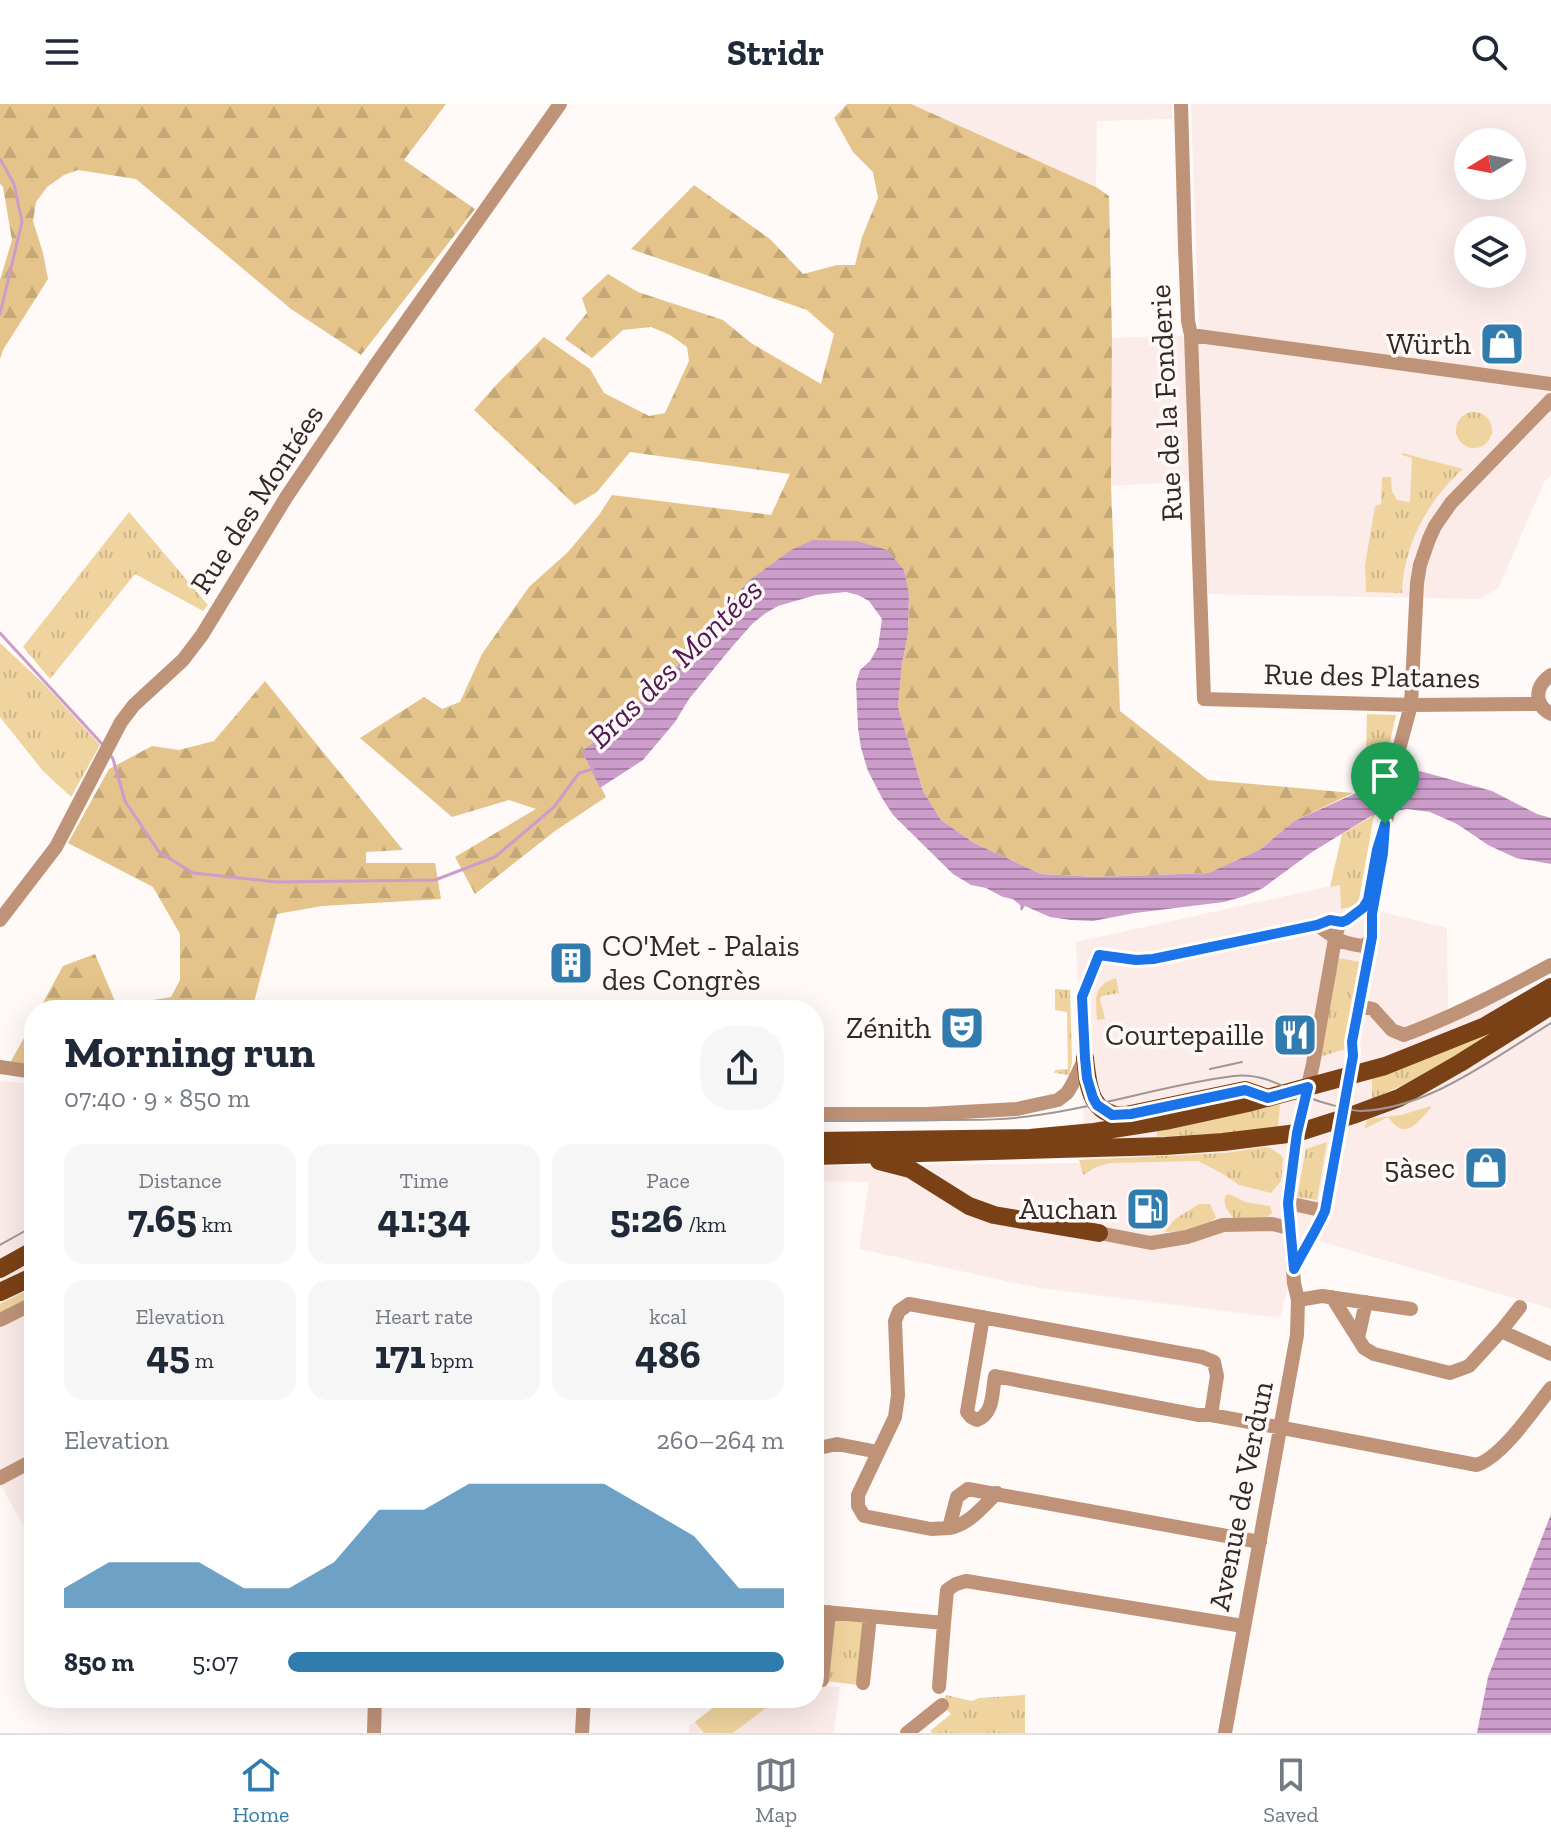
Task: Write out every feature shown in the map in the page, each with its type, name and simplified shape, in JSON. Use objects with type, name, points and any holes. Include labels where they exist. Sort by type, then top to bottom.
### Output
[{"type":"main road","points":[[824,1141],[1030,1138],[1170,1120],[1268,1098],[1385,1066],[1485,1026],[1551,987]]},
{"type":"main road","points":[[824,1156],[1165,1146],[1297,1133],[1399,1098],[1551,1006]]},
{"type":"main road","points":[[1085,1058],[1093,1098],[1097,1105],[1112,1115],[1131,1114],[1245,1090],[1268,1098]]},
{"type":"main road","points":[[845,1156],[910,1169],[969,1206],[994,1215],[1099,1233]]},
{"type":"main road","points":[[0,1272],[24,1256]]},
{"type":"main road","points":[[0,1272],[24,1262]]},
{"type":"main road","points":[[0,1292],[24,1281]]},
{"type":"street","name":"Rue des Montées","points":[[0,920],[56,847],[121,722],[134,705],[183,660],[202,635],[287,496],[560,104]]},
{"type":"street","name":"Rue de la Fonderie","points":[[1181,104],[1204,699]]},
{"type":"street","points":[[1191,335],[1551,384]]},
{"type":"street","name":"Avenue de Verdun","points":[[1294,1269],[1325,1211],[1350,1076],[1352,1042],[1371,936],[1386,820],[1411,705],[1420,565],[1429,539],[1451,503],[1551,400]]},
{"type":"street","name":"Rue des Platanes","points":[[1204,699],[1545,709],[1538,689],[1541,682],[1551,675]]},
{"type":"street","name":"Avenue de Verdun","points":[[1225,1733],[1297,1335],[1298,1300],[1288,1203],[1297,1133],[1338,927],[1363,908],[1368,900],[1386,820]]},
{"type":"street","points":[[824,1114],[927,1114],[1017,1109],[1058,1100],[1067,1093],[1085,1058],[1082,997],[1099,955],[1153,959],[1330,920],[1366,924],[1371,936],[1364,946],[1335,939],[1317,925]]},
{"type":"street","points":[[1358,1006],[1373,1009],[1392,1030],[1404,1035],[1497,994],[1551,965]]},
{"type":"street","points":[[0,1067],[24,1071]]},
{"type":"street","points":[[1288,1203],[1325,1211]]},
{"type":"street","points":[[1099,1233],[1151,1243],[1187,1237],[1223,1225],[1272,1224],[1289,1228]]},
{"type":"street","points":[[1298,1300],[1322,1296],[1411,1309]]},
{"type":"street","points":[[1332,1297],[1364,1348],[1374,1354],[1450,1373],[1469,1366],[1520,1307]]},
{"type":"street","points":[[1358,1338],[1366,1302]]},
{"type":"street","points":[[997,1493],[966,1523],[949,1528],[931,1529],[864,1516],[858,1506],[858,1495],[895,1417],[898,1395],[895,1321],[899,1311],[909,1304],[1202,1357],[1214,1362],[1217,1376],[1211,1415]]},
{"type":"street","points":[[0,1320],[24,1308]]},
{"type":"street","points":[[983,1317],[967,1412],[977,1420],[990,1411],[995,1376]]},
{"type":"street","points":[[1501,1331],[1551,1354]]},
{"type":"street","points":[[973,1372],[1477,1465],[1487,1461],[1500,1449],[1551,1388]]},
{"type":"street","points":[[824,1447],[837,1444],[878,1452]]},
{"type":"street","points":[[0,1478],[24,1465]]},
{"type":"street","points":[[949,1528],[957,1497],[968,1489],[1260,1542]]},
{"type":"street","points":[[939,1687],[947,1590],[966,1581],[1243,1626]]},
{"type":"street","points":[[824,1612],[944,1623]]},
{"type":"street","points":[[863,1683],[870,1616]]},
{"type":"street","points":[[907,1733],[942,1705]]},
{"type":"street","points":[[374,1733],[375,1708]]},
{"type":"street","points":[[582,1733],[583,1708]]},
{"type":"shaded area","points":[[911,104],[1172,104],[1172,119],[1097,121],[1096,187]]},
{"type":"shaded area","points":[[1191,104],[1551,104],[1551,475],[1544,482],[1499,587],[1480,599],[1208,594],[1201,481],[1111,486],[1112,338],[1199,335]]},
{"type":"shaded area","points":[[813,540],[857,541],[887,550],[904,570],[909,594],[908,634],[898,707],[923,791],[941,820],[974,843],[1041,874],[1097,877],[1209,873],[1261,849],[1294,821],[1407,770],[1492,791],[1551,818],[1551,864],[1516,858],[1488,845],[1457,824],[1430,812],[1407,809],[1371,816],[1312,852],[1263,888],[1224,902],[1093,921],[1050,917],[1025,906],[1021,911],[1020,905],[1013,899],[971,885],[953,874],[893,815],[882,798],[868,771],[861,748],[856,683],[860,670],[878,647],[882,619],[869,601],[846,592],[816,595],[778,606],[753,623],[643,760],[600,788],[582,751],[621,721],[688,655],[747,582],[791,550]]},
{"type":"shaded area","points":[[1340,884],[1351,904],[1447,928],[1448,1013],[1497,994],[1551,1019],[1551,1309],[1302,1236],[1280,1318],[1039,1288],[859,1249],[869,1182],[824,1181],[824,1166],[1085,1163],[1076,942]]},
{"type":"shaded area","points":[[0,1081],[24,1083],[24,1526],[0,1484]]},
{"type":"shaded area","points":[[1551,1514],[1551,1733],[1477,1733],[1488,1677]]},
{"type":"shaded area","points":[[824,1686],[840,1687],[834,1733],[689,1733],[689,1726],[712,1708],[824,1708]]},
{"type":"green space","points":[[0,104],[446,104],[404,160],[475,209],[361,355],[291,309],[136,179],[78,170],[47,187],[36,202],[33,221],[48,279],[0,359],[0,280],[12,240],[0,184]]},
{"type":"green space","points":[[847,104],[911,104],[1096,187],[1109,196],[1111,486],[1120,711],[1208,780],[1353,793],[1294,821],[1261,849],[1210,873],[1097,877],[1041,874],[974,843],[941,820],[923,791],[898,707],[908,634],[909,596],[904,570],[747,582],[688,655],[621,721],[582,751],[606,797],[555,831],[475,894],[455,857],[536,809],[509,800],[452,817],[360,738],[424,697],[442,709],[460,702],[482,654],[529,587],[568,552],[612,495],[771,515],[790,474],[630,452],[597,492],[575,505],[474,410],[544,337],[590,369],[604,393],[649,416],[665,413],[689,361],[687,347],[651,327],[623,330],[592,358],[565,339],[587,313],[582,298],[608,274],[638,292],[723,320],[751,343],[821,384],[834,334],[807,310],[631,249],[694,185],[770,239],[803,274],[837,265],[855,265],[862,237],[878,198],[873,172],[853,152],[834,118]]},
{"type":"green space","points":[[1474,412],[1487,417],[1492,430],[1487,443],[1474,448],[1461,443],[1456,430],[1461,417]]},
{"type":"green space","points":[[1402,453],[1463,469],[1439,495],[1420,525],[1407,558],[1402,593],[1366,592],[1365,565],[1375,506],[1381,504],[1382,477],[1391,477],[1392,491],[1397,500],[1410,502],[1412,458]]},
{"type":"green space","points":[[129,512],[208,605],[203,611],[135,574],[50,679],[23,647]]},
{"type":"green space","points":[[0,643],[44,684],[100,745],[71,797],[43,771],[0,717]]},
{"type":"green space","points":[[265,681],[403,850],[366,852],[366,863],[435,863],[441,899],[322,906],[277,914],[255,1000],[153,1000],[171,997],[180,980],[180,934],[153,887],[68,843],[109,769],[152,746],[179,750],[214,741]]},
{"type":"green space","points":[[1367,714],[1396,715],[1381,781],[1365,788]]},
{"type":"green space","points":[[1374,815],[1358,905],[1341,909],[1340,885],[1330,887],[1342,834]]},
{"type":"green space","points":[[95,954],[114,1000],[44,1000],[63,966]]},
{"type":"green space","points":[[1338,958],[1361,962],[1345,1049],[1320,1057]]},
{"type":"green space","points":[[1116,978],[1119,993],[1102,996],[1105,1019],[1097,1020],[1099,989]]},
{"type":"green space","points":[[1055,989],[1070,990],[1072,1062],[1069,1075],[1054,1073],[1055,1070],[1068,1069],[1067,1012],[1055,1010]]},
{"type":"green space","points":[[1532,1006],[1431,1072],[1372,1099],[1372,1078]]},
{"type":"green space","points":[[24,1038],[24,1064],[10,1063]]},
{"type":"green space","points":[[1280,1104],[1278,1127],[1157,1137],[1157,1129]]},
{"type":"green space","points":[[1431,1106],[1411,1128],[1400,1128],[1388,1117],[1364,1129],[1368,1119],[1401,1115]]},
{"type":"green space","points":[[1327,1142],[1317,1200],[1297,1197],[1306,1149]]},
{"type":"green space","points":[[1264,1147],[1283,1159],[1281,1181],[1271,1193],[1239,1185],[1198,1161],[1110,1163],[1083,1175],[1079,1160],[1226,1153]]},
{"type":"green space","points":[[1229,1194],[1245,1202],[1270,1206],[1272,1213],[1267,1217],[1234,1218],[1225,1203],[1225,1196]]},
{"type":"green space","points":[[1199,1204],[1210,1204],[1216,1217],[1200,1227],[1166,1232],[1175,1219]]},
{"type":"green space","points":[[24,1292],[24,1304],[0,1315],[0,1304]]},
{"type":"green space","points":[[833,1618],[865,1622],[857,1685],[826,1681]]},
{"type":"green space","points":[[946,1695],[972,1701],[1025,1695],[1025,1733],[932,1733],[930,1731],[951,1714],[945,1708]]},
{"type":"green space","points":[[712,1708],[766,1708],[733,1733],[704,1733],[695,1722]]},
{"type":"waterway","name":"Bras des Montées","points":[[0,159],[14,184],[22,222],[0,314]]},
{"type":"waterway","name":"Bras des Montées","points":[[0,633],[103,745]]},
{"type":"waterway","name":"Bras des Montées","points":[[110,754],[125,801],[159,852],[193,873],[277,882],[435,880],[495,857],[554,807],[579,773],[593,769]]},
{"type":"tram line","points":[[824,1121],[1015,1118],[1234,1076],[1259,1077],[1348,1109],[1386,1108],[1411,1101],[1460,1079],[1551,1023]]},
{"type":"tram line","points":[[1210,1069],[1242,1062]]},
{"type":"tram line","points":[[0,1245],[24,1232]]},
{"type":"place","name":"Würth","points":[[1502,344]]},
{"type":"place","name":"CO'Met - Palais des Congrès","points":[[571,963]]},
{"type":"place","name":"Zénith","points":[[962,1028]]},
{"type":"place","name":"Courtepaille","points":[[1295,1035]]},
{"type":"place","name":"5àsec","points":[[1486,1168]]},
{"type":"place","name":"Auchan","points":[[1148,1209]]},
{"type":"route","points":[[1385,824],[1372,914],[1372,937],[1325,1211],[1294,1269],[1288,1203],[1297,1133],[1308,1087],[1268,1098],[1245,1090],[1131,1114],[1112,1115],[1096,1103],[1089,1087],[1082,997],[1099,955],[1153,959],[1330,920],[1347,920],[1368,900],[1385,824]]}]
